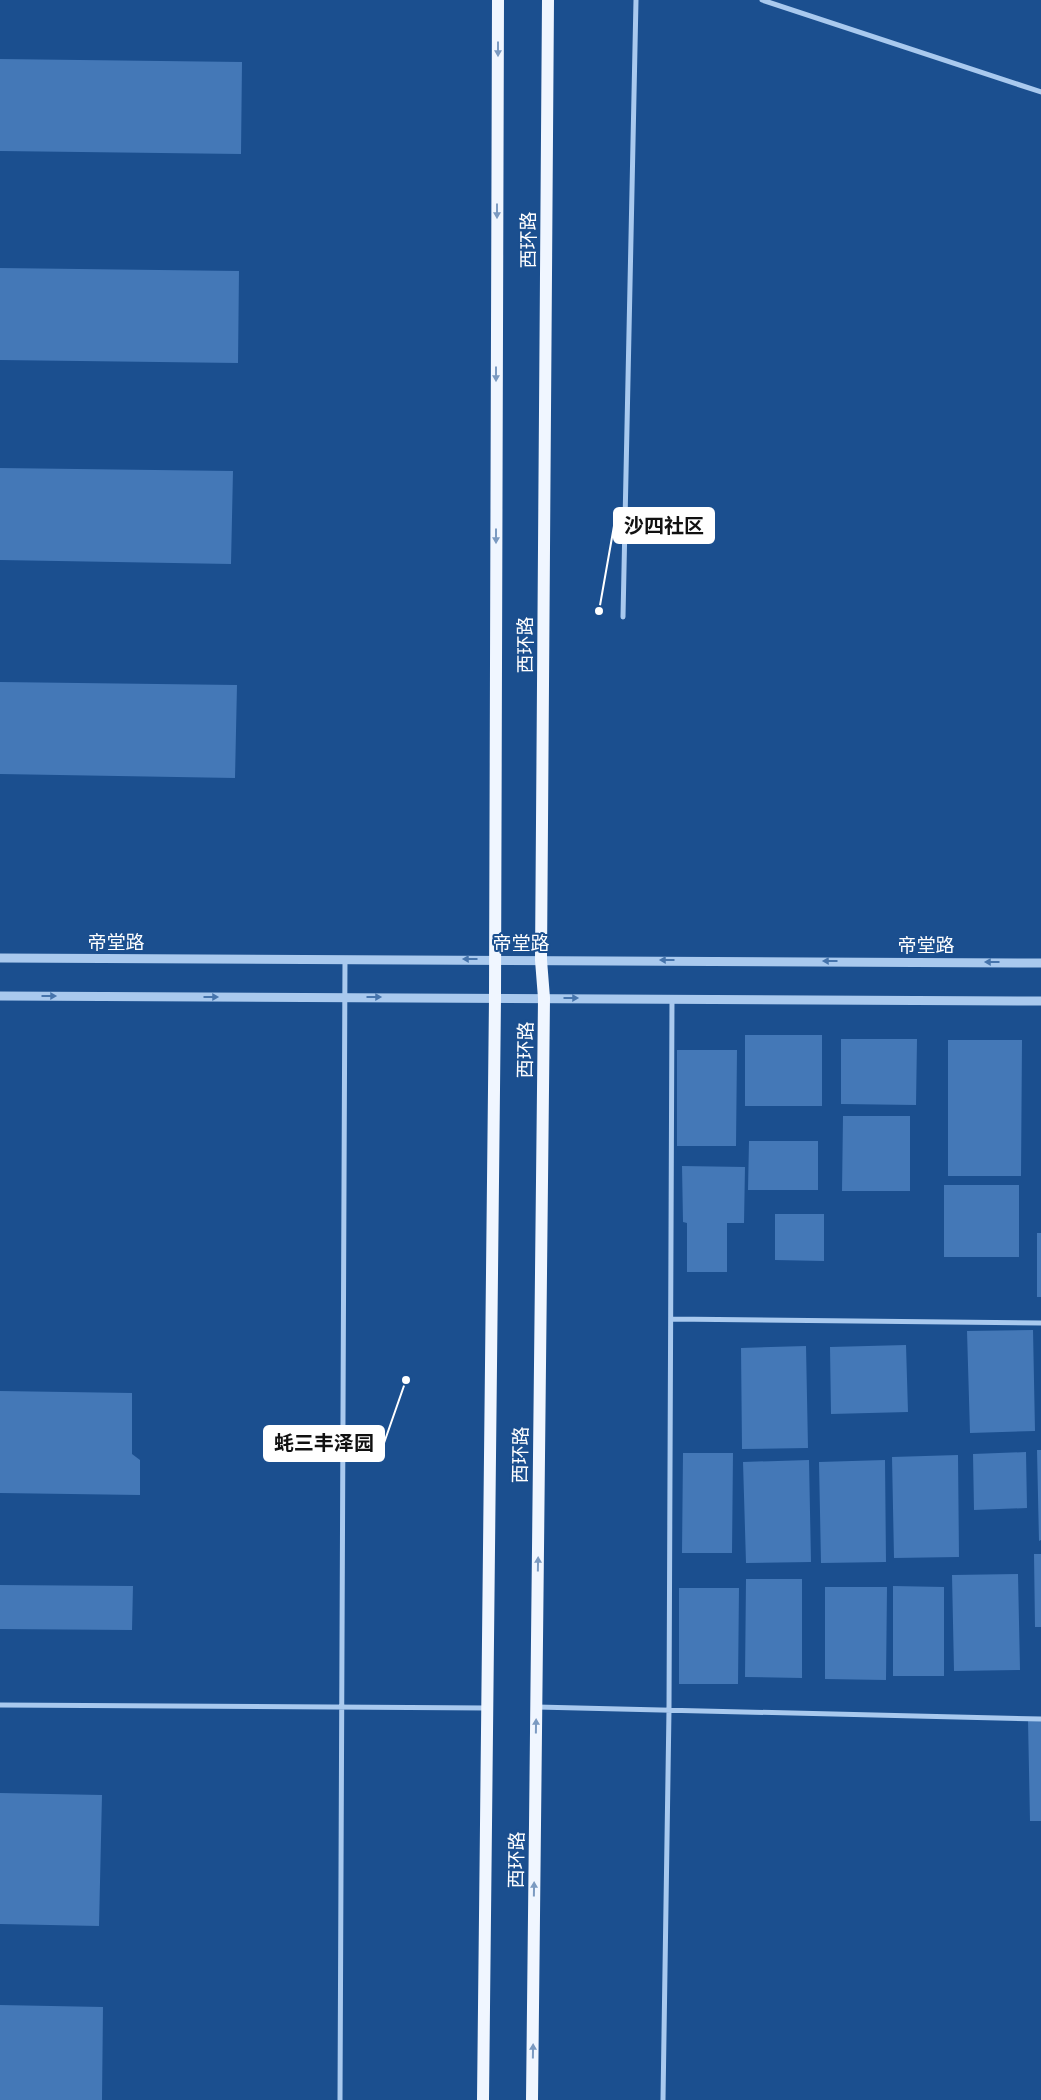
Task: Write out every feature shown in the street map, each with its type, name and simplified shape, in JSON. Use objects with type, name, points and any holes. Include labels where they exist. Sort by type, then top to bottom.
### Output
[{"type":"main road","name":"西环路","points":[[482,2100],[495,998],[498,0]]},
{"type":"main road","name":"西环路","points":[[532,2100],[544,998],[542,960],[548,0]]},
{"type":"street","points":[[623,617],[636,0]]},
{"type":"street","points":[[762,0],[1041,92]]},
{"type":"street","name":"帝堂路","points":[[0,958],[1041,963]]},
{"type":"street","points":[[340,2100],[345,959]]},
{"type":"street","points":[[0,996],[1041,1000]]},
{"type":"street","points":[[663,2100],[669,1710],[672,998]]},
{"type":"street","points":[[671,1319],[1041,1323]]},
{"type":"street","points":[[0,1706],[487,1708]]},
{"type":"street","points":[[536,1707],[1041,1719]]},
{"type":"building","points":[[0,59],[242,62],[241,154],[0,151]]},
{"type":"building","points":[[0,268],[239,271],[238,363],[0,360]]},
{"type":"building","points":[[0,468],[233,471],[231,564],[0,560]]},
{"type":"building","points":[[0,682],[237,685],[235,778],[0,774]]},
{"type":"building","points":[[745,1035],[822,1035],[822,1106],[745,1106]]},
{"type":"building","points":[[841,1039],[917,1039],[916,1105],[841,1104]]},
{"type":"building","points":[[948,1040],[1022,1040],[1021,1176],[948,1176]]},
{"type":"building","points":[[677,1050],[737,1050],[736,1146],[677,1146]]},
{"type":"building","points":[[843,1116],[910,1116],[910,1191],[842,1191]]},
{"type":"building","points":[[749,1141],[818,1141],[818,1190],[748,1190]]},
{"type":"building","points":[[682,1166],[745,1167],[744,1223],[727,1223],[727,1272],[687,1272],[687,1223],[683,1222]]},
{"type":"building","points":[[944,1185],[1019,1185],[1019,1257],[944,1257]]},
{"type":"building","points":[[775,1214],[824,1214],[824,1261],[775,1260]]},
{"type":"building","points":[[1037,1233],[1041,1233],[1041,1297],[1037,1297]]},
{"type":"building","points":[[1033,1330],[1035,1431],[970,1433],[967,1331]]},
{"type":"building","points":[[906,1345],[908,1412],[831,1414],[830,1347]]},
{"type":"building","points":[[806,1346],[808,1448],[742,1449],[741,1348]]},
{"type":"building","points":[[0,1391],[132,1393],[132,1454],[140,1460],[140,1495],[0,1493]]},
{"type":"building","points":[[1037,1450],[1041,1450],[1041,1540],[1039,1541]]},
{"type":"building","points":[[1026,1452],[1027,1508],[974,1510],[973,1454]]},
{"type":"building","points":[[683,1453],[733,1453],[732,1553],[682,1553]]},
{"type":"building","points":[[958,1455],[959,1557],[894,1558],[892,1457]]},
{"type":"building","points":[[809,1460],[811,1562],[746,1563],[743,1462]]},
{"type":"building","points":[[885,1460],[886,1562],[821,1563],[819,1462]]},
{"type":"building","points":[[1034,1554],[1041,1554],[1041,1627],[1035,1627]]},
{"type":"building","points":[[1018,1574],[1020,1670],[954,1671],[952,1575]]},
{"type":"building","points":[[746,1579],[802,1579],[802,1678],[745,1677]]},
{"type":"building","points":[[0,1585],[133,1586],[132,1630],[0,1629]]},
{"type":"building","points":[[893,1586],[944,1587],[944,1676],[893,1676]]},
{"type":"building","points":[[825,1587],[887,1587],[886,1680],[825,1679]]},
{"type":"building","points":[[679,1588],[739,1588],[738,1684],[679,1684]]},
{"type":"building","points":[[1028,1720],[1041,1720],[1041,1821],[1030,1821]]},
{"type":"building","points":[[0,1793],[102,1795],[99,1926],[0,1924]]},
{"type":"building","points":[[0,2005],[103,2007],[102,2100],[0,2100]]},
{"type":"place","name":"沙四社区","points":[[599,611]]},
{"type":"place","name":"蚝三丰泽园","points":[[406,1380]]}]
